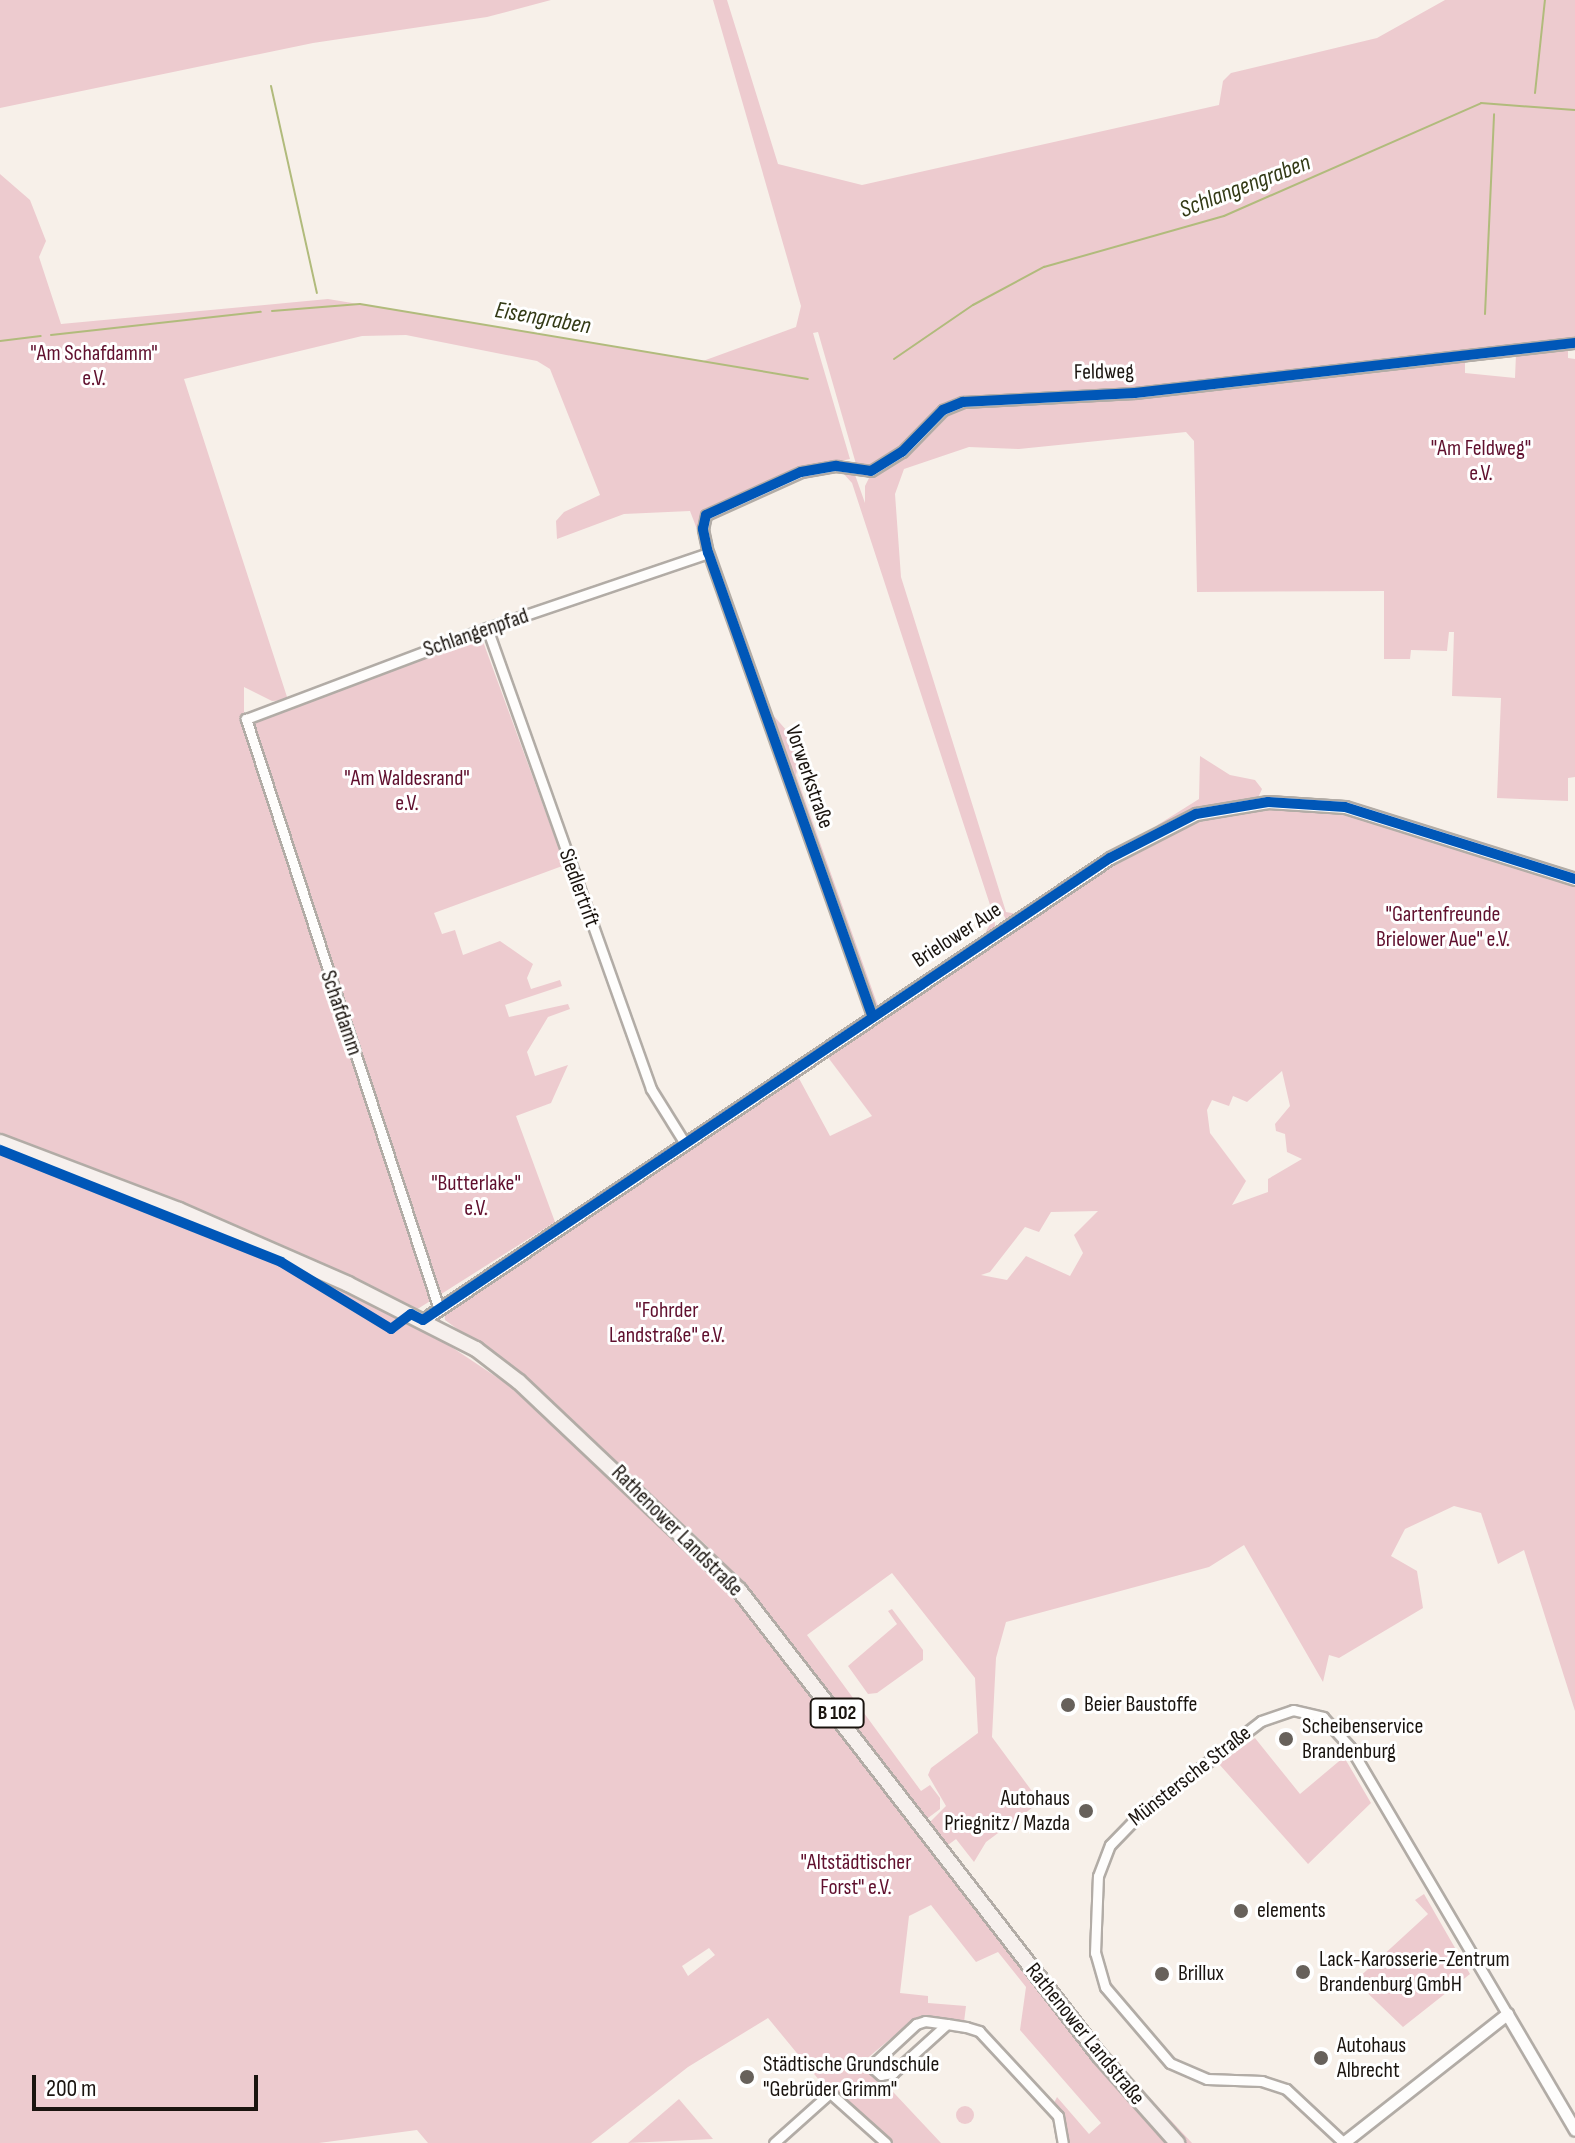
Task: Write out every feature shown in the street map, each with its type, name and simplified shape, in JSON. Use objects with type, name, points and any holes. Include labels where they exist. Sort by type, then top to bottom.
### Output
[{"type":"main road","name":"Rathenower Landstraße","points":[[0,1142],[179,1210],[423,1320],[476,1349],[519,1382],[739,1590],[1099,2055],[1177,2143]]},
{"type":"street","name":"Feldweg","points":[[708,553],[703,529],[713,510],[811,469],[871,471],[902,452],[943,410],[963,402],[1135,393],[1575,343]]},
{"type":"street","name":"Schlangenpfad","points":[[246,719],[487,628],[708,553]]},
{"type":"street","name":"Vorwerkstraße","points":[[708,553],[872,1015]]},
{"type":"street","name":"Siedlertrift","points":[[487,628],[651,1089],[684,1142]]},
{"type":"street","name":"Schafdamm","points":[[246,719],[438,1306]]},
{"type":"street","name":"Brielower Aue","points":[[423,1320],[438,1306],[1129,845],[1216,808],[1272,802],[1345,807],[1575,879]]},
{"type":"street","name":"Münstersche Straße","points":[[1344,2143],[1286,2089],[1262,2081],[1207,2079],[1170,2063],[1105,1987],[1095,1953],[1098,1876],[1110,1845],[1139,1815],[1261,1721],[1293,1710],[1323,1717],[1350,1747],[1507,2014]]},
{"type":"street","points":[[1344,2143],[1507,2014],[1575,2130]]},
{"type":"street","points":[[947,2024],[893,2073],[881,2075],[874,2069],[873,2064],[916,2024],[947,2024],[987,2037],[1058,2116],[1063,2143]]},
{"type":"street","points":[[774,2143],[830,2093],[886,2143]]},
{"type":"green space","points":[[0,0],[551,0],[487,17],[313,43],[0,108]]},
{"type":"green space","points":[[713,0],[727,0],[778,164],[862,185],[1219,105],[1223,81],[1231,73],[1377,38],[1445,0],[1575,0],[1575,339],[1137,388],[962,398],[943,406],[909,442],[872,468],[856,464],[818,332],[813,333],[850,459],[799,470],[708,508],[699,519],[700,537],[690,511],[624,514],[557,539],[556,521],[564,512],[600,495],[550,369],[537,361],[406,335],[362,336],[184,379],[288,700],[272,701],[244,687],[244,720],[481,636],[565,865],[434,913],[442,934],[455,930],[463,955],[500,941],[533,964],[527,978],[531,989],[560,980],[562,986],[505,1005],[509,1017],[568,1004],[570,1009],[548,1017],[527,1052],[535,1076],[568,1065],[551,1103],[516,1116],[555,1222],[416,1310],[0,1139],[0,174],[30,200],[46,241],[39,257],[61,324],[328,299],[703,361],[796,327],[801,306]]},
{"type":"green space","name":"\"Am Feldweg\" e.V.","points":[[1575,347],[1568,349],[1568,358],[1575,359],[1575,777],[1568,778],[1568,801],[1497,798],[1501,698],[1452,696],[1454,632],[1449,632],[1447,651],[1411,650],[1410,659],[1384,659],[1384,591],[1197,592],[1194,441],[1186,432],[1019,449],[969,447],[904,469],[895,494],[901,577],[1006,912],[1017,914],[1006,920],[999,905],[994,906],[995,927],[984,935],[994,917],[852,483],[842,472],[854,472],[865,503],[865,486],[871,474],[901,456],[944,413],[961,405],[1135,395],[1465,359],[1465,373],[1515,378],[1516,354]]},
{"type":"green space","points":[[709,537],[773,715],[801,747],[796,775],[878,1006],[870,1002]]},
{"type":"green space","points":[[1200,756],[1230,775],[1255,780],[1262,789],[1258,798],[1197,810],[1156,826],[1199,799]]},
{"type":"green space","points":[[1272,806],[1336,809],[1575,883],[1575,1711],[1524,1550],[1498,1564],[1481,1513],[1454,1506],[1405,1529],[1391,1556],[1417,1571],[1423,1608],[1339,1658],[1329,1655],[1323,1682],[1244,1545],[1209,1567],[1006,1622],[996,1658],[992,1737],[1040,1802],[986,1842],[974,1862],[956,1839],[948,1845],[1109,2054],[1192,2143],[1185,2143],[1093,2041],[927,1825],[946,1806],[928,1775],[931,1768],[978,1733],[975,1678],[892,1573],[807,1635],[921,1791],[930,1785],[940,1798],[940,1809],[928,1818],[921,1817],[804,1661],[706,1545],[528,1381],[445,1320],[444,1310],[795,1071],[830,1136],[872,1116],[824,1052],[1157,833],[1209,814]],"holes":[[[1282,1071],[1290,1106],[1275,1124],[1276,1131],[1285,1134],[1287,1152],[1302,1159],[1268,1179],[1268,1192],[1232,1205],[1246,1181],[1210,1133],[1207,1110],[1212,1100],[1229,1106],[1233,1096],[1247,1102]],[[1098,1211],[1074,1235],[1083,1253],[1070,1276],[1026,1256],[1007,1280],[981,1275],[990,1272],[1025,1227],[1039,1232],[1051,1212]]]},
{"type":"green space","name":"\"Altstädtischer Forst\" e.V.","points":[[0,1147],[300,1267],[426,1330],[507,1384],[736,1593],[1170,2143],[1066,2143],[1053,2105],[1057,2097],[1089,2134],[1101,2123],[1020,2030],[1026,1987],[998,1952],[976,1962],[931,1905],[909,1916],[900,1993],[928,1996],[928,2003],[966,2006],[964,2022],[914,2019],[864,2061],[941,2143],[890,2143],[828,2084],[824,2086],[768,2018],[688,2067],[591,2143],[428,2143],[417,2130],[319,2143],[0,2143]],"holes":[[[709,1948],[715,1955],[688,1976],[682,1966]]]},
{"type":"green space","points":[[892,1609],[923,1650],[923,1660],[877,1693],[868,1694],[848,1666],[897,1624],[888,1611]]},
{"type":"green space","points":[[1255,1738],[1300,1794],[1344,1757],[1371,1803],[1308,1864],[1219,1764]]},
{"type":"green space","points":[[1424,1894],[1470,1974],[1403,2027],[1355,1981],[1428,1914],[1415,1900]]},
{"type":"green space","points":[[679,2099],[713,2139],[628,2143]]},
{"type":"green space","points":[[965,2106],[974,2115],[965,2124],[956,2115]]},
{"type":"waterway","points":[[1535,93],[1545,0]]},
{"type":"waterway","points":[[271,86],[317,293]]},
{"type":"waterway","name":"Schlangengraben","points":[[894,359],[973,305],[1044,267],[1224,216],[1481,103],[1575,110]]},
{"type":"waterway","points":[[1485,314],[1494,114]]},
{"type":"waterway","name":"Eisengraben","points":[[272,311],[360,304],[808,379]]},
{"type":"waterway","name":"Eisengraben","points":[[51,335],[261,312]]},
{"type":"waterway","name":"Eisengraben","points":[[0,341],[41,336]]},
{"type":"cycle path","points":[[872,1015],[708,553],[703,529],[706,515],[801,472],[836,466],[871,471],[902,452],[943,410],[963,402],[1135,393],[1575,343]]},
{"type":"cycle path","points":[[0,1150],[281,1262],[391,1329],[411,1314],[423,1320],[1110,858],[1196,814],[1268,802],[1345,807],[1575,879]]},
{"type":"place","name":"Beier Baustoffe","points":[[1068,1705]]},
{"type":"place","name":"Scheibenservice Brandenburg","points":[[1286,1739]]},
{"type":"place","name":"Autohaus Priegnitz / Mazda","points":[[1086,1811]]},
{"type":"place","name":"elements","points":[[1241,1911]]},
{"type":"place","name":"Lack-Karosserie-Zentrum Brandenburg GmbH","points":[[1303,1972]]},
{"type":"place","name":"Brillux","points":[[1162,1974]]},
{"type":"place","name":"Autohaus Albrecht","points":[[1321,2058]]},
{"type":"place","name":"Städtische Grundschule \"Gebrüder Grimm\"","points":[[747,2077]]},
{"type":"park label","name":"\"Am Schafdamm\" e.V.","points":[[94,366]]},
{"type":"park label","name":"\"Am Waldesrand\" e.V.","points":[[407,790]]},
{"type":"park label","name":"\"Gartenfreunde Brielower Aue\" e.V.","points":[[1443,926]]},
{"type":"park label","name":"\"Butterlake\" e.V.","points":[[476,1196]]},
{"type":"park label","name":"\"Fohrder Landstraße\" e.V.","points":[[667,1322]]}]
